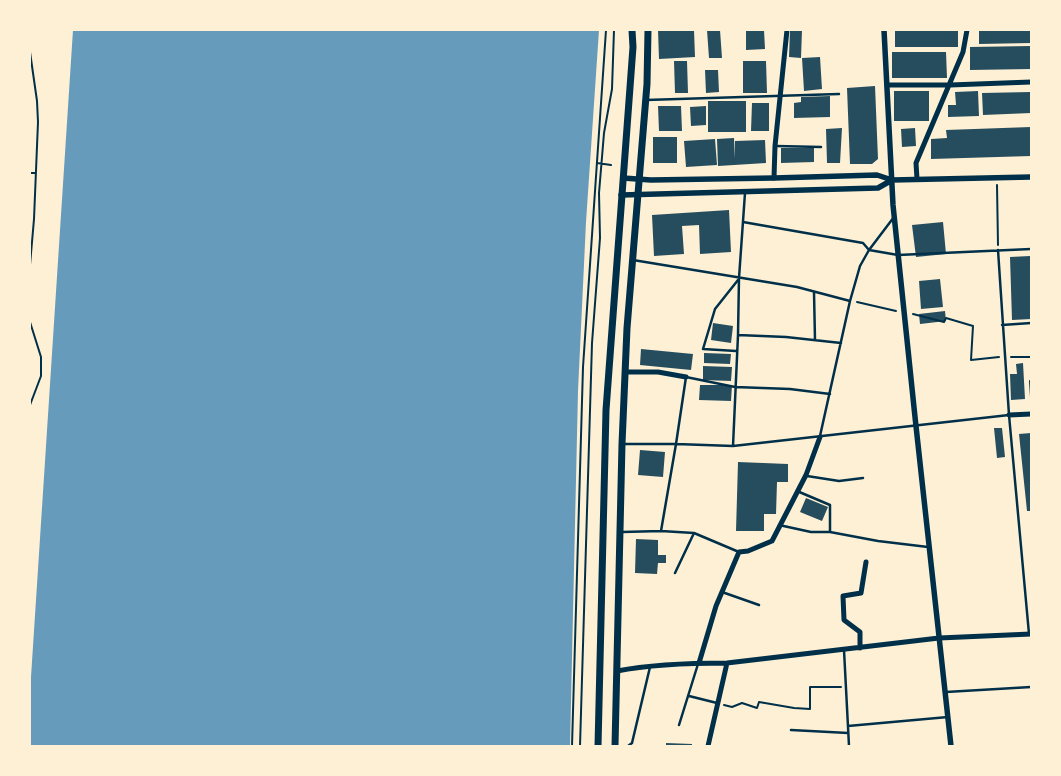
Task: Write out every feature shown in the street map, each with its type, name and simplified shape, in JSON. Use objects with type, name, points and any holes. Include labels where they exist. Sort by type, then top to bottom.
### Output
[{"type":"main road","points":[[598,746],[606,410],[633,46],[632,30]]},
{"type":"main road","points":[[615,746],[622,444],[627,328],[645,100],[648,30]]},
{"type":"street","points":[[774,178],[775,146],[788,30]]},
{"type":"street","points":[[884,30],[898,255],[951,746]]},
{"type":"street","points":[[917,180],[916,163],[963,52],[967,30]]},
{"type":"street","points":[[886,85],[1031,82]]},
{"type":"street","points":[[623,178],[774,178],[877,175],[892,180],[917,180],[1031,177]]},
{"type":"street","points":[[621,196],[878,188],[892,180]]},
{"type":"street","points":[[625,372],[658,372],[686,376]]},
{"type":"street","points":[[1009,415],[1031,414]]},
{"type":"street","points":[[699,663],[722,592],[739,552],[748,551],[772,541],[806,475],[820,437]]},
{"type":"street","points":[[860,648],[860,632],[844,620],[843,596],[861,593],[866,562]]},
{"type":"street","points":[[617,671],[727,662],[939,638],[1030,634]]},
{"type":"street","points":[[708,746],[727,662]]},
{"type":"lane","points":[[645,100],[839,94]]},
{"type":"lane","points":[[775,146],[821,147]]},
{"type":"lane","points":[[733,446],[739,278],[745,193]]},
{"type":"lane","points":[[820,437],[850,301],[860,266],[869,250],[895,216]]},
{"type":"lane","points":[[743,222],[863,243],[869,250],[898,255],[1031,248]]},
{"type":"lane","points":[[998,250],[1004,357],[1030,634]]},
{"type":"lane","points":[[633,260],[797,287],[850,301]]},
{"type":"lane","points":[[736,352],[703,349],[715,309],[739,278]]},
{"type":"lane","points":[[814,292],[815,340]]},
{"type":"lane","points":[[1002,325],[1031,323]]},
{"type":"lane","points":[[738,335],[786,337],[841,344]]},
{"type":"lane","points":[[661,531],[686,376],[736,388],[830,394]]},
{"type":"lane","points":[[622,444],[733,446],[1009,415]]},
{"type":"lane","points":[[806,475],[839,481],[862,478]]},
{"type":"lane","points":[[797,491],[830,505],[830,532]]},
{"type":"lane","points":[[779,525],[811,532],[830,532],[929,547]]},
{"type":"lane","points":[[621,532],[661,531],[694,533],[739,552]]},
{"type":"lane","points":[[675,573],[694,533]]},
{"type":"lane","points":[[722,592],[759,605]]},
{"type":"lane","points":[[844,650],[849,746]]},
{"type":"lane","points":[[679,725],[699,663]]},
{"type":"lane","points":[[628,746],[632,743],[650,667]]},
{"type":"lane","points":[[945,692],[1031,687]]},
{"type":"lane","points":[[689,696],[718,703]]},
{"type":"lane","points":[[848,726],[948,717]]},
{"type":"lane","points":[[791,730],[848,733]]},
{"type":"path","points":[[572,746],[582,367],[606,30]]},
{"type":"path","points":[[580,746],[592,343],[600,238],[599,194],[604,133],[612,89],[614,30]]},
{"type":"path","points":[[30,52],[38,122],[30,265]]},
{"type":"path","points":[[30,84],[35,83]]},
{"type":"path","points":[[597,163],[611,165]]},
{"type":"path","points":[[30,173],[36,173]]},
{"type":"path","points":[[997,178],[998,250]]},
{"type":"path","points":[[850,301],[944,322],[946,318],[973,326],[971,360],[1031,357]]},
{"type":"path","points":[[30,322],[40,357],[41,376],[30,404]]},
{"type":"path","points":[[1031,381],[1031,397]]},
{"type":"path","points":[[718,703],[732,707],[742,703],[758,708],[759,702],[810,709],[810,687],[846,687]]},
{"type":"water","points":[[73,30],[599,30],[586,222],[578,391],[570,746],[30,746],[31,677]]},
{"type":"building","points":[[658,30],[694,30],[695,57],[659,59]]},
{"type":"building","points":[[707,30],[720,30],[722,58],[709,58]]},
{"type":"building","points":[[746,30],[764,30],[765,49],[746,50]]},
{"type":"building","points":[[790,30],[802,30],[801,58],[789,57]]},
{"type":"building","points":[[895,30],[958,30],[958,47],[895,47]]},
{"type":"building","points":[[979,30],[1031,30],[1031,43],[979,44]]},
{"type":"building","points":[[1031,46],[1031,69],[970,70],[970,47]]},
{"type":"building","points":[[892,52],[946,52],[947,78],[892,78]]},
{"type":"building","points":[[820,57],[822,89],[804,91],[802,58]]},
{"type":"building","points":[[674,61],[687,61],[688,93],[675,93]]},
{"type":"building","points":[[743,61],[766,61],[767,93],[743,93]]},
{"type":"building","points":[[705,70],[718,70],[719,92],[706,93]]},
{"type":"building","points":[[875,86],[878,159],[872,164],[850,164],[847,88]]},
{"type":"building","points":[[894,91],[929,91],[929,121],[894,121]]},
{"type":"building","points":[[978,91],[979,116],[948,117],[948,105],[956,105],[955,92]]},
{"type":"building","points":[[1031,92],[1031,113],[983,115],[982,93]]},
{"type":"building","points":[[830,96],[830,117],[794,118],[794,103],[801,102],[801,97]]},
{"type":"building","points":[[708,101],[746,101],[746,132],[708,132]]},
{"type":"building","points":[[752,103],[769,103],[769,131],[751,131]]},
{"type":"building","points":[[658,106],[681,106],[682,131],[659,131]]},
{"type":"building","points":[[706,106],[706,125],[691,126],[690,107]]},
{"type":"building","points":[[1031,127],[1031,156],[931,159],[931,139],[947,138],[946,130]]},
{"type":"building","points":[[842,128],[840,163],[827,163],[826,129]]},
{"type":"building","points":[[915,128],[916,146],[902,147],[901,129]]},
{"type":"building","points":[[653,137],[677,137],[677,163],[653,163]]},
{"type":"building","points":[[734,138],[735,159],[735,141],[765,140],[766,163],[718,166],[717,139]]},
{"type":"building","points":[[715,139],[717,165],[686,167],[684,141]]},
{"type":"building","points":[[781,148],[814,148],[814,162],[781,163]]},
{"type":"building","points":[[729,210],[731,252],[700,254],[699,225],[682,226],[684,254],[654,256],[652,215]]},
{"type":"building","points":[[943,222],[946,254],[916,257],[912,225]]},
{"type":"building","points":[[1030,256],[1031,319],[1012,320],[1010,257]]},
{"type":"building","points":[[940,279],[943,307],[921,309],[919,281]]},
{"type":"building","points":[[945,311],[946,321],[920,324],[919,314]]},
{"type":"building","points":[[713,323],[733,326],[731,343],[711,340]]},
{"type":"building","points":[[641,349],[693,354],[691,370],[640,365]]},
{"type":"building","points":[[704,353],[731,354],[730,364],[704,363]]},
{"type":"building","points":[[1023,363],[1025,399],[1011,400],[1010,374],[1017,374],[1016,364]]},
{"type":"building","points":[[703,366],[732,367],[731,381],[703,380]]},
{"type":"building","points":[[700,385],[732,385],[731,401],[699,400]]},
{"type":"building","points":[[994,428],[1002,428],[1005,457],[997,458]]},
{"type":"building","points":[[1031,433],[1031,511],[1027,511],[1019,434]]},
{"type":"building","points":[[640,450],[665,452],[663,477],[638,475]]},
{"type":"building","points":[[738,462],[788,464],[788,482],[777,482],[776,514],[764,514],[764,531],[736,531]]},
{"type":"building","points":[[806,498],[828,507],[822,521],[800,512]]},
{"type":"building","points":[[636,539],[658,540],[658,555],[666,555],[666,563],[658,563],[657,574],[635,573]]},
{"type":"building","points":[[666,743],[692,744],[692,746],[666,746]]}]
